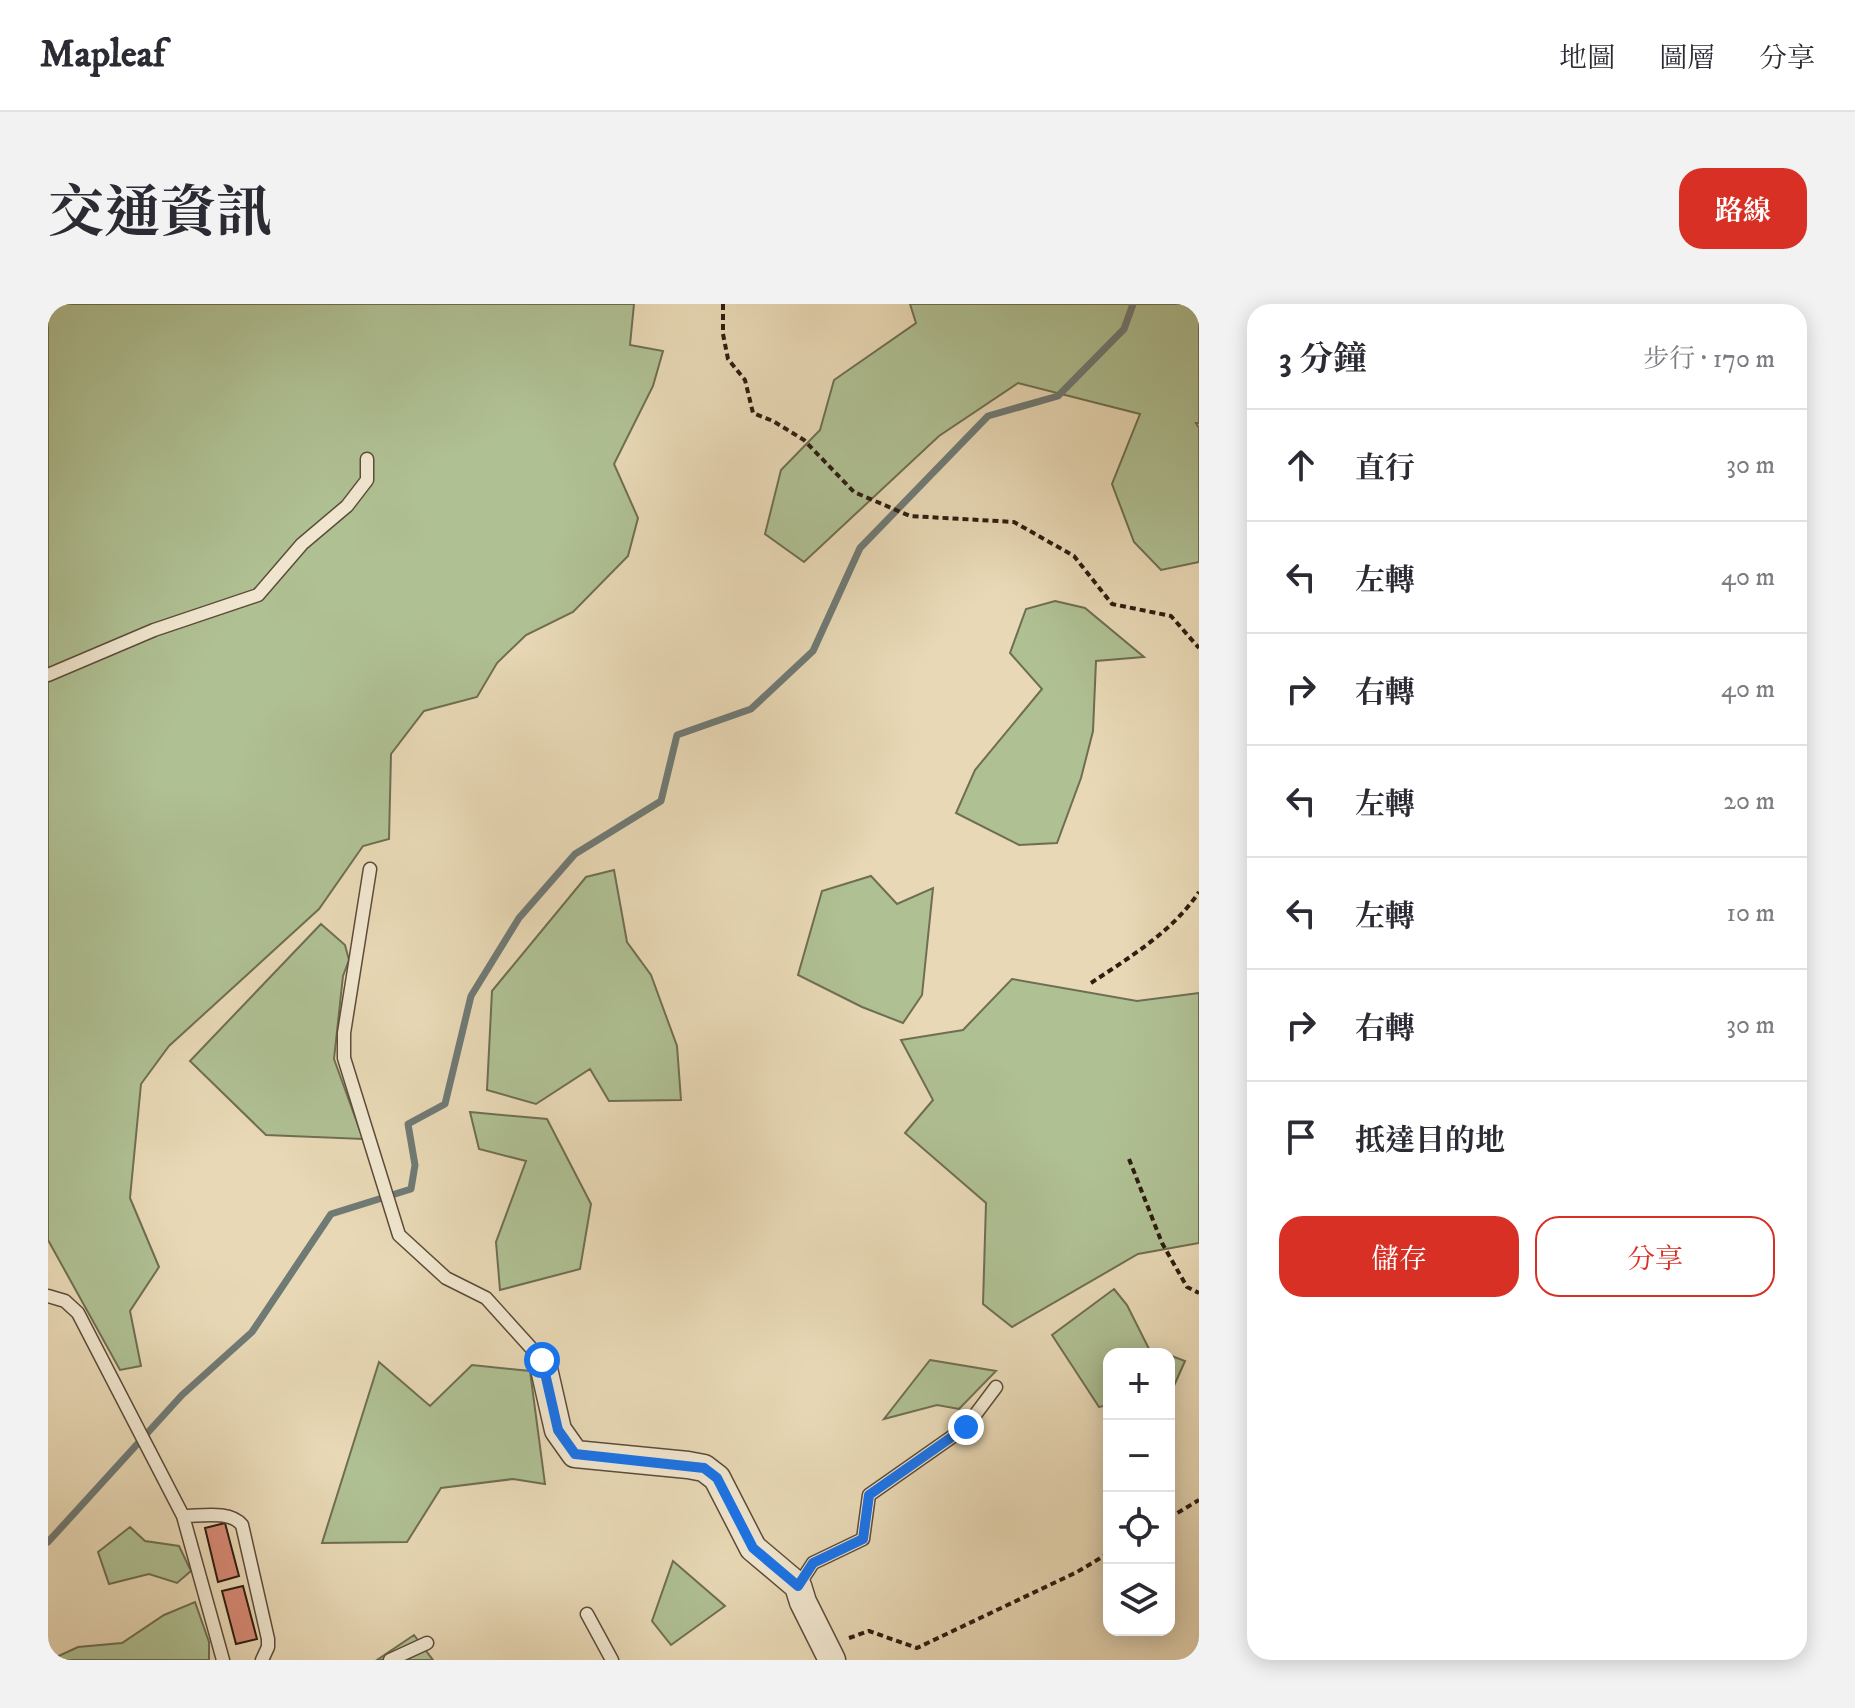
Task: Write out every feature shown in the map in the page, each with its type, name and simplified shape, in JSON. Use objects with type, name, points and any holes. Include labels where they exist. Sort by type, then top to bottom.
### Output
[{"type":"street","points":[[542,1360],[558,1430],[575,1454],[704,1468],[717,1478],[753,1548],[798,1586],[829,1654]]},
{"type":"lane","points":[[48,675],[154,630],[258,595],[302,544],[347,506],[367,480],[367,459]]},
{"type":"lane","points":[[370,869],[344,1033],[344,1058],[399,1235],[446,1278],[486,1298],[542,1360]]},
{"type":"lane","points":[[48,1296],[65,1301],[78,1313],[183,1516],[223,1660]]},
{"type":"lane","points":[[798,1586],[813,1563],[863,1539],[869,1495],[966,1427],[996,1387]]},
{"type":"lane","points":[[183,1516],[225,1516],[242,1525],[268,1639],[262,1660]]},
{"type":"lane","points":[[587,1614],[612,1660]]},
{"type":"lane","points":[[390,1660],[427,1643]]},
{"type":"path","points":[[723,304],[723,334],[728,359],[745,380],[753,413],[804,440],[854,492],[910,516],[1014,522],[1074,556],[1112,604],[1171,616],[1199,648]]},
{"type":"path","points":[[1091,983],[1140,951],[1185,913],[1199,892]]},
{"type":"path","points":[[1129,1159],[1162,1243],[1187,1287],[1199,1293]]},
{"type":"path","points":[[1175,1514],[1199,1500]]},
{"type":"path","points":[[829,1654],[869,1631],[917,1648],[1103,1557]]},
{"type":"green space","points":[[48,304],[634,304],[630,345],[663,351],[653,386],[614,464],[638,518],[628,556],[573,612],[526,635],[497,663],[477,697],[424,711],[391,754],[389,839],[363,846],[319,909],[169,1046],[141,1084],[130,1198],[159,1267],[130,1311],[141,1366],[120,1370],[48,1240]]},
{"type":"green space","points":[[910,304],[1199,304],[1199,423],[1196,423],[1199,428],[1199,562],[1161,570],[1134,542],[1112,484],[1140,414],[1018,383],[939,436],[804,562],[765,534],[781,470],[820,430],[834,380],[916,323]]},
{"type":"green space","points":[[1055,601],[1085,608],[1144,657],[1096,661],[1093,731],[1081,778],[1057,843],[1019,845],[956,813],[975,770],[1042,689],[1010,653],[1026,609]]},
{"type":"green space","points":[[614,870],[627,942],[651,975],[677,1046],[681,1100],[609,1101],[590,1069],[536,1104],[487,1090],[492,991],[586,877]]},
{"type":"green space","points":[[871,876],[897,904],[933,888],[922,995],[903,1023],[862,1007],[798,975],[822,891]]},
{"type":"green space","points":[[321,924],[345,945],[349,960],[343,976],[334,1059],[363,1139],[266,1135],[190,1061]]},
{"type":"green space","points":[[1012,979],[1137,1001],[1199,993],[1199,1243],[1138,1254],[1012,1327],[983,1304],[986,1203],[905,1133],[933,1100],[901,1040],[963,1030]]},
{"type":"green space","points":[[470,1112],[547,1119],[591,1204],[580,1269],[500,1290],[496,1242],[526,1161],[479,1149]]},
{"type":"green space","points":[[1114,1289],[1127,1305],[1148,1348],[1103,1348],[1103,1406],[1099,1407],[1052,1335]]},
{"type":"green space","points":[[1175,1357],[1185,1361],[1175,1384]]},
{"type":"green space","points":[[930,1360],[996,1371],[959,1409],[937,1405],[884,1419]]},
{"type":"green space","points":[[379,1362],[430,1406],[472,1365],[530,1371],[545,1484],[513,1479],[441,1488],[407,1542],[322,1543]]},
{"type":"green space","points":[[130,1527],[145,1541],[179,1546],[191,1571],[177,1583],[149,1574],[109,1584],[98,1552]]},
{"type":"green space","points":[[673,1561],[725,1606],[671,1645],[652,1621]]},
{"type":"green space","points":[[195,1602],[209,1642],[209,1660],[50,1660],[78,1647],[122,1643],[164,1615]]},
{"type":"green space","points":[[414,1635],[433,1660],[377,1660]]},
{"type":"building","points":[[225,1523],[239,1576],[218,1582],[205,1528]]},
{"type":"building","points":[[243,1586],[257,1639],[236,1644],[222,1591]]},
{"type":"waterway","points":[[48,1542],[182,1395],[252,1332],[331,1214],[411,1189],[415,1165],[408,1124],[445,1104],[471,996],[519,918],[575,854],[661,801],[677,735],[751,709],[813,651],[860,548],[988,416],[1058,396],[1124,329],[1133,304]]},
{"type":"route","points":[[542,1360],[558,1430],[575,1454],[704,1468],[717,1478],[753,1548],[798,1586],[813,1563],[863,1539],[869,1495],[966,1427]]}]
